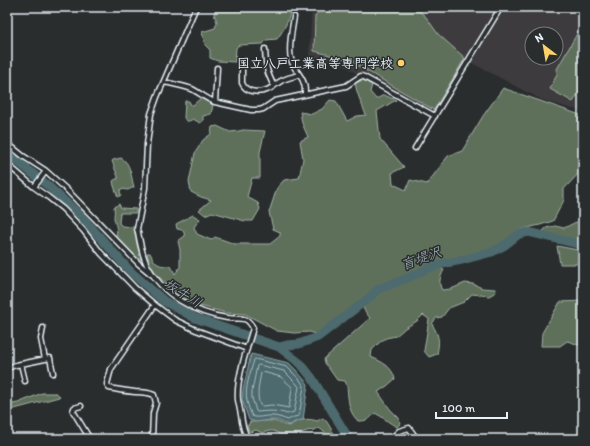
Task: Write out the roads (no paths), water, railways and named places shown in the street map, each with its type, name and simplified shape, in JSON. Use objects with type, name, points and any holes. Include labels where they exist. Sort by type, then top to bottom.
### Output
[{"type":"street","points":[[153,276],[146,264],[137,229],[144,188],[151,114],[196,7]]},
{"type":"street","points":[[415,148],[501,7]]},
{"type":"street","points":[[294,18],[290,59],[304,84],[305,94]]},
{"type":"street","points":[[266,49],[268,74],[274,86]]},
{"type":"street","points":[[242,62],[243,86],[248,90],[255,92],[267,90],[282,81],[298,75]]},
{"type":"street","points":[[215,102],[217,68]]},
{"type":"street","points":[[164,82],[191,89],[215,102],[251,110],[259,110],[263,109],[275,100],[346,86],[361,76],[435,116]]},
{"type":"street","points":[[7,142],[71,194],[139,264],[168,291],[189,306],[201,311],[228,318],[248,320],[253,328],[242,366],[238,400],[248,439]]},
{"type":"street","points":[[7,164],[63,209],[135,288],[154,305],[176,320],[196,330],[247,349]]},
{"type":"street","points":[[35,186],[45,172]]},
{"type":"street","points":[[152,439],[153,413],[156,403],[154,395],[150,392],[135,392],[109,388],[107,384],[111,369],[154,305]]},
{"type":"street","points":[[43,328],[41,339],[45,359]]},
{"type":"street","points":[[7,368],[50,358],[53,373]]},
{"type":"street","points":[[21,364],[24,382]]},
{"type":"street","points":[[81,406],[74,408],[73,411],[90,439]]},
{"type":"street","points":[[391,439],[399,431],[409,428],[417,439]]},
{"type":"water","points":[[251,354],[289,363],[308,384],[303,420],[296,421],[290,425],[277,420],[256,422],[249,420],[242,400]]},
{"type":"waterway","name":"坂牛川","points":[[7,153],[47,185],[80,215],[131,272],[164,301],[195,318],[279,347],[301,364],[312,378],[349,439]]},
{"type":"waterway","name":"盲堤沢","points":[[279,347],[299,344],[318,337],[369,298],[378,289],[408,278],[429,268],[492,252],[505,245],[519,234],[529,232],[583,245]]},
{"type":"place","name":"国立八戸工業高等専門学校","points":[[401,63]]}]
